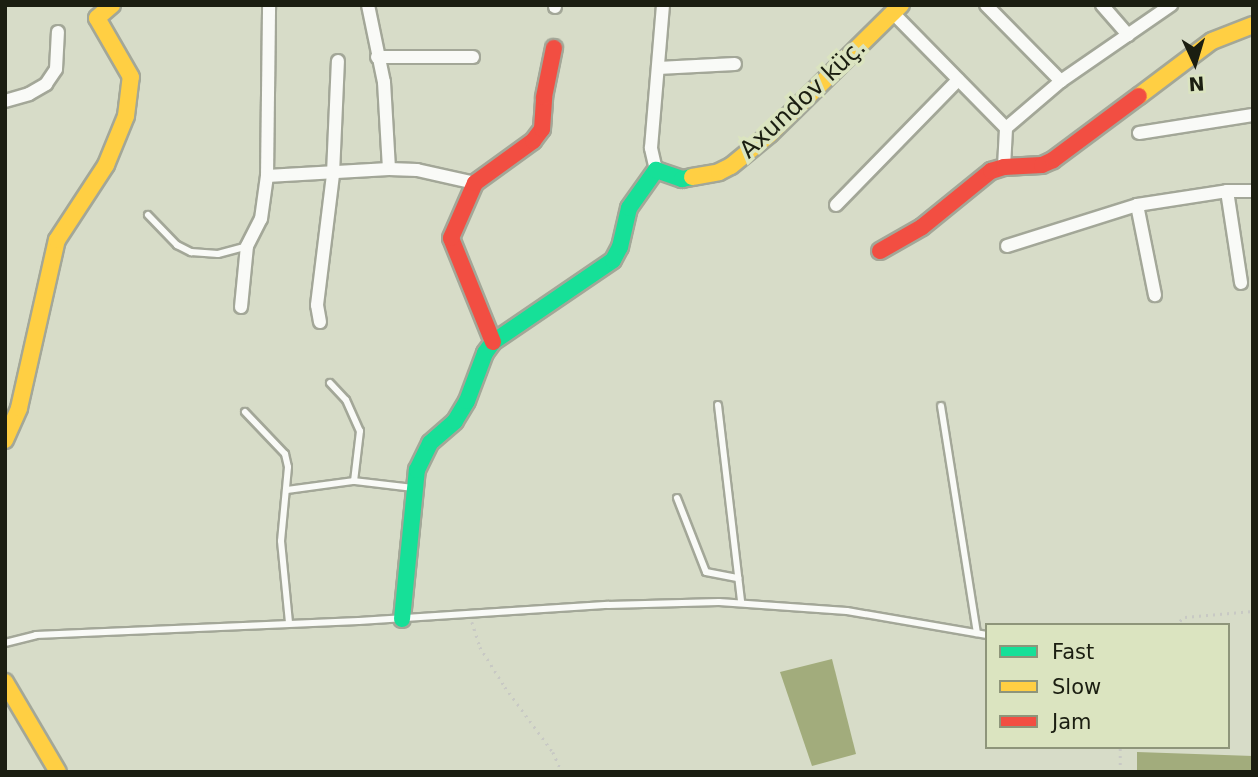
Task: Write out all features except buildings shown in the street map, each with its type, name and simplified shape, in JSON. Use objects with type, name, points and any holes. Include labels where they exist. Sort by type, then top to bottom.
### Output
[{"type":"street","points":[[5,440],[19,408],[57,240],[106,165],[126,116],[131,88],[129,70],[107,41],[96,12],[112,5]]},
{"type":"street","points":[[241,307],[247,246],[261,219],[267,176],[269,5]]},
{"type":"street","points":[[368,5],[384,82],[389,169]]},
{"type":"street","points":[[402,619],[415,488],[423,454],[461,411],[485,353],[493,342],[613,260],[620,247],[629,208],[656,170],[651,148],[663,5]]},
{"type":"street","points":[[986,5],[1060,81]]},
{"type":"street","points":[[1102,5],[1128,35]]},
{"type":"street","points":[[1004,167],[1006,128],[1060,81],[1171,5]]},
{"type":"street","points":[[897,9],[958,80],[1006,128]]},
{"type":"street","name":"Axundov küç.","points":[[656,170],[682,179],[709,175],[731,166],[770,134],[897,9]]},
{"type":"street","points":[[880,251],[922,226],[991,171],[1004,167],[1042,165],[1053,160],[1212,41],[1253,25]]},
{"type":"street","points":[[5,101],[29,94],[46,83],[56,69],[58,32]]},
{"type":"street","points":[[493,342],[451,238],[475,183],[533,141],[542,129],[544,97],[554,48]]},
{"type":"street","points":[[377,57],[473,57]]},
{"type":"street","points":[[320,322],[317,305],[333,174],[338,61]]},
{"type":"street","points":[[657,68],[735,64]]},
{"type":"street","points":[[836,205],[958,80]]},
{"type":"street","points":[[1139,133],[1253,115]]},
{"type":"street","points":[[267,176],[389,169],[417,170],[475,183]]},
{"type":"street","points":[[1007,246],[1137,205],[1227,191],[1253,191]]},
{"type":"street","points":[[1227,191],[1241,282]]},
{"type":"street","points":[[1137,205],[1155,295]]},
{"type":"street","points":[[5,682],[58,772]]},
{"type":"lane","points":[[148,215],[177,245],[191,252],[218,254],[247,246]]},
{"type":"lane","points":[[330,383],[346,400],[360,431],[354,481]]},
{"type":"lane","points":[[718,405],[741,602]]},
{"type":"lane","points":[[941,407],[977,633]]},
{"type":"lane","points":[[245,411],[285,454],[288,467],[281,541],[289,622]]},
{"type":"lane","points":[[286,490],[354,481],[415,488]]},
{"type":"lane","points":[[677,498],[706,572],[738,578]]},
{"type":"lane","points":[[5,643],[36,635],[402,619],[608,605],[741,602],[847,611],[985,635]]},
{"type":"path","points":[[1177,623],[1185,617],[1253,611]]},
{"type":"path","points":[[472,615],[480,647],[505,687],[553,752],[562,772]]},
{"type":"path","points":[[1120,749],[1120,772]]},
{"type":"shaded area","points":[[832,659],[856,754],[812,766],[780,672]]},
{"type":"shaded area","points":[[1137,752],[1253,756],[1253,772],[1137,772]]},
{"type":"traffic: fast","points":[[402,619],[417,470],[430,443],[455,421],[467,401],[485,353],[493,342],[613,260],[620,247],[629,208],[656,170],[682,179],[692,177]]},
{"type":"traffic: slow","points":[[5,440],[19,408],[57,240],[106,165],[126,116],[131,77],[97,18],[112,5]]},
{"type":"traffic: slow","points":[[692,177],[719,172],[731,166],[770,134],[901,5]]},
{"type":"traffic: slow","points":[[1139,96],[1212,41],[1253,25]]},
{"type":"traffic: slow","points":[[5,682],[58,772]]},
{"type":"traffic: jam","points":[[493,342],[451,238],[475,183],[533,141],[542,129],[544,97],[554,48]]},
{"type":"traffic: jam","points":[[880,251],[922,227],[991,171],[1004,167],[1042,165],[1053,160],[1139,96]]}]
